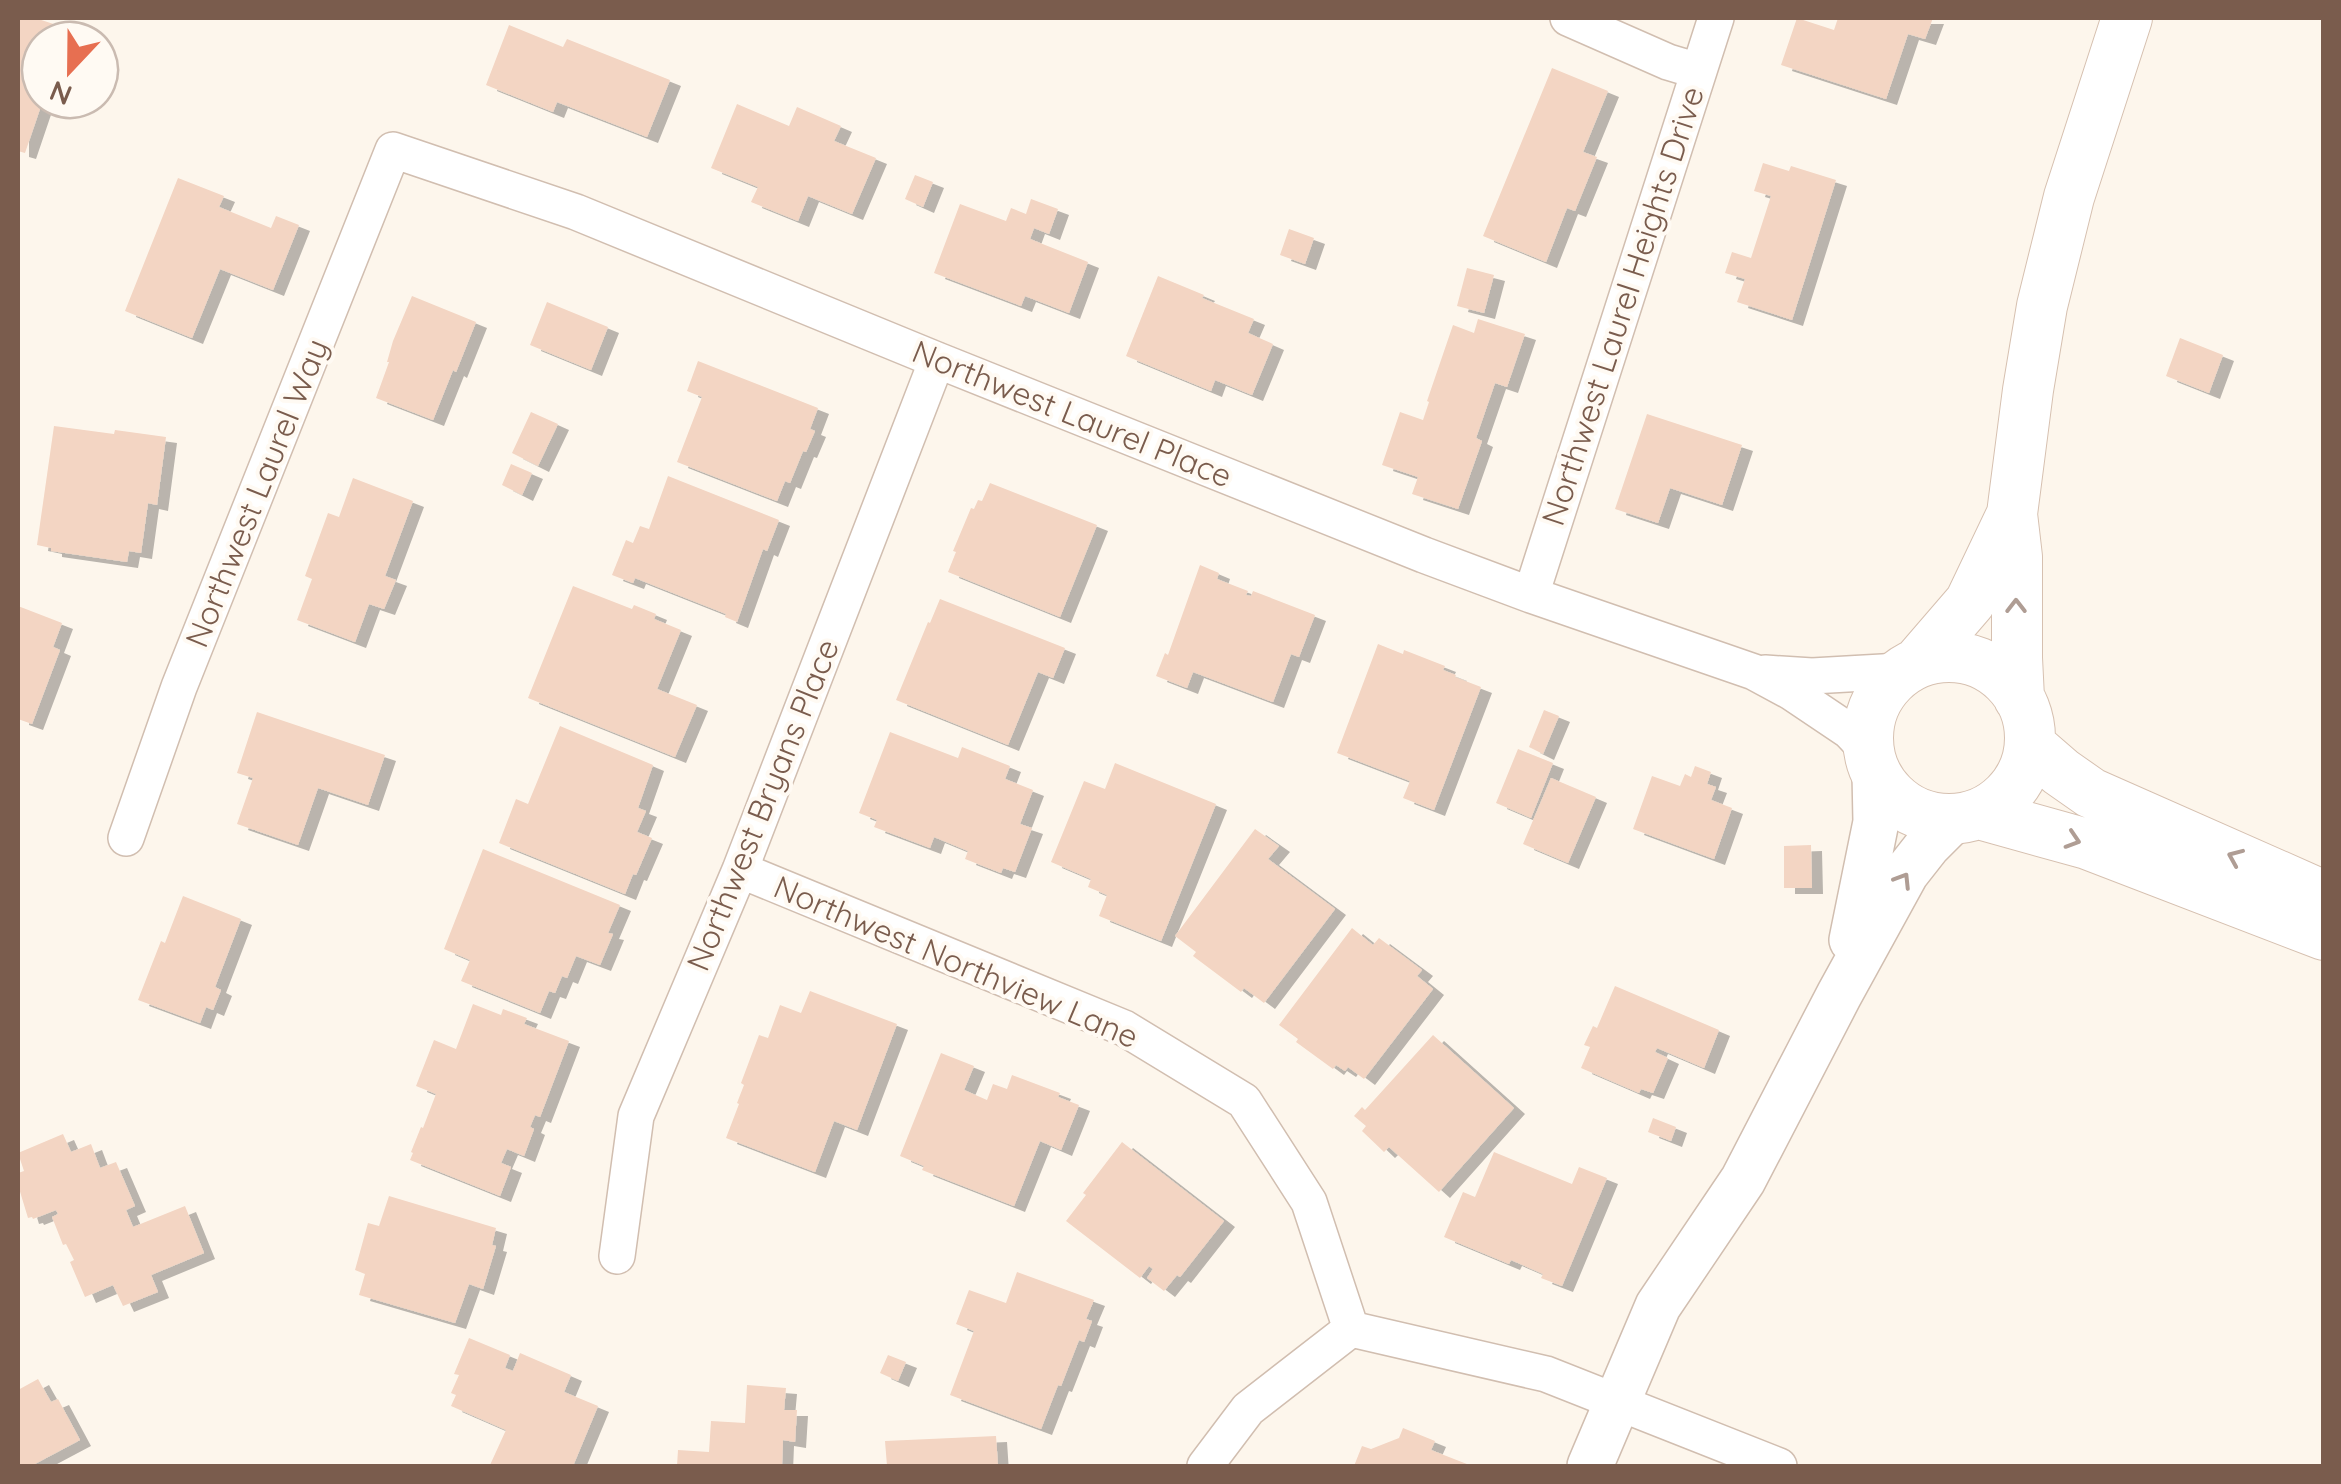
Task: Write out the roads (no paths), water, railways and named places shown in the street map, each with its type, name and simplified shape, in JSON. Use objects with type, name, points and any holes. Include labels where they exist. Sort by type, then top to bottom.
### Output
[{"type":"main road","points":[[2019,698],[2017,556],[2012,514],[2028,390],[2042,306],[2069,197],[2128,18]]},
{"type":"main road","points":[[2012,514],[1970,602],[1910,666],[1883,688],[1873,707],[1868,730],[1872,763],[1887,791],[1924,815],[1966,817],[2087,844],[2324,935]]},
{"type":"main road","points":[[1910,666],[1938,656],[1992,668],[2019,698],[2029,719],[2031,746],[2021,775],[2005,797],[1966,817]]},
{"type":"main road","points":[[2031,746],[2091,793],[2324,896]]},
{"type":"street","points":[[1568,18],[1698,71]]},
{"type":"street","name":"Northwest Laurel Heights Drive","points":[[1531,595],[1716,18]]},
{"type":"street","name":"Northwest Laurel Place","points":[[393,150],[576,212],[1424,555],[1754,672],[1849,731],[1872,763]]},
{"type":"street","name":"Northwest Laurel Way","points":[[126,838],[180,687],[393,150]]},
{"type":"street","name":"Northwest Bryans Place","points":[[617,1256],[636,1116],[740,870],[937,360]]},
{"type":"street","name":"Northwest Laurel Place","points":[[1754,672],[1812,676],[1910,666]]},
{"type":"street","points":[[1839,996],[1876,822],[1872,763]]},
{"type":"street","points":[[1590,1466],[1658,1306],[1743,1180],[1906,873],[1928,845],[1966,817]]},
{"type":"street","name":"Northwest Northview Lane","points":[[740,870],[1124,1028],[1244,1101],[1309,1202],[1351,1330]]},
{"type":"street","points":[[1205,1466],[1248,1409],[1351,1330],[1546,1374],[1779,1466]]}]
